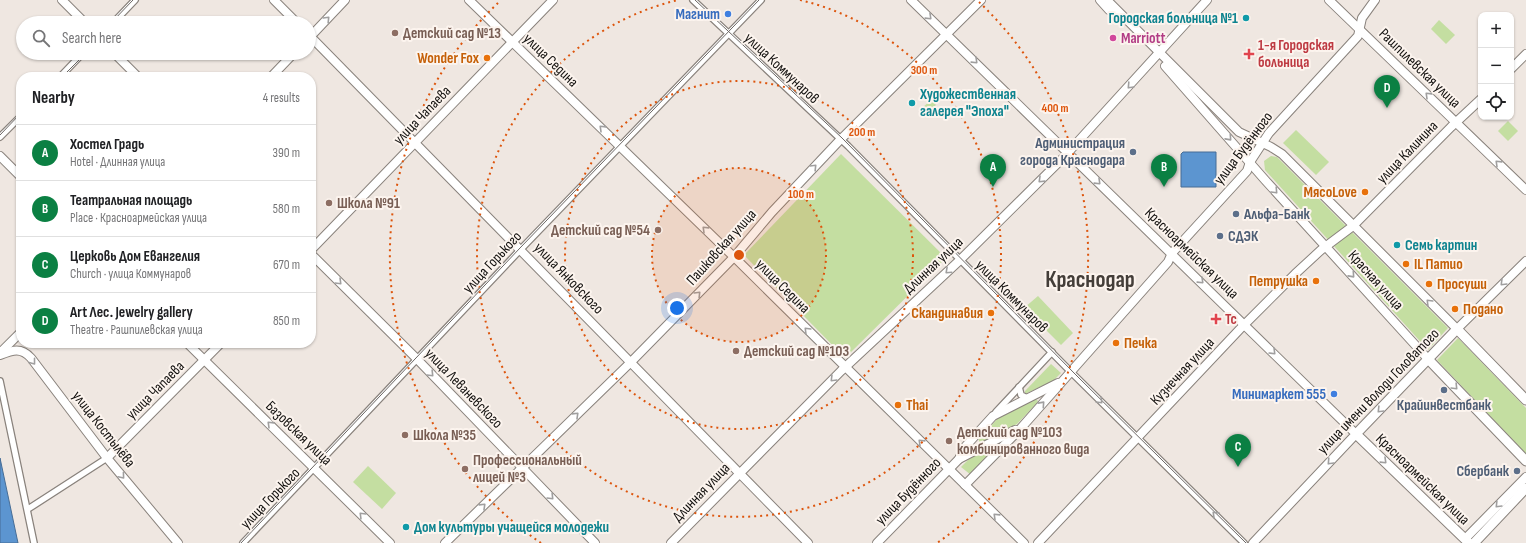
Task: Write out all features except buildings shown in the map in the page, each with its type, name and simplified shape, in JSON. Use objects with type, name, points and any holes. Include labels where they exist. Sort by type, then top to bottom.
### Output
[{"type":"main road","name":"улица имени Володи Головатого","points":[[1356,434],[1457,329]]},
{"type":"main road","name":"Красная улица","points":[[1457,329],[1526,400]]},
{"type":"main road","name":"Красная улица","points":[[1428,359],[1526,461]]},
{"type":"main road","name":"Красноармейская улица","points":[[1356,434],[1465,542]]},
{"type":"main road","points":[[1474,543],[1526,488]]},
{"type":"street","points":[[62,0],[78,16]]},
{"type":"street","points":[[120,16],[135,0]]},
{"type":"street","points":[[274,0],[290,16]]},
{"type":"street","points":[[316,30],[345,0]]},
{"type":"street","name":"улица Седина","points":[[469,0],[734,257],[1024,543]]},
{"type":"street","name":"улица Чапаева","points":[[316,245],[553,0]]},
{"type":"street","name":"улица Коммунаров","points":[[693,0],[840,139],[1071,372],[1244,543]]},
{"type":"street","name":"улица Горького","points":[[243,543],[520,249],[761,0]]},
{"type":"street","name":"Красноармейская улица","points":[[912,0],[1356,434]]},
{"type":"street","name":"Пашковская улица","points":[[445,543],[631,362],[734,257],[772,212],[840,139],[982,0]]},
{"type":"street","name":"Красная улица","points":[[1100,0],[1158,56],[1215,107],[1239,132],[1262,142],[1282,154],[1457,329]]},
{"type":"street","name":"Красная улица","points":[[1107,0],[1250,162],[1428,359]]},
{"type":"street","name":"Длинная улица","points":[[671,543],[845,367],[960,260],[1068,152],[1158,56],[1207,0]]},
{"type":"street","name":"Рашпилевская улица","points":[[1329,0],[1526,190]]},
{"type":"street","name":"улица Будённого","points":[[965,486],[1063,381],[1168,262],[1172,253],[1247,171],[1250,162],[1262,142],[1358,36],[1362,18],[1375,0]]},
{"type":"street","name":"улица Янковского","points":[[316,42],[808,543]]},
{"type":"street","points":[[1514,66],[1526,54]]},
{"type":"street","points":[[65,72],[77,60]]},
{"type":"street","points":[[121,60],[133,72]]},
{"type":"street","points":[[276,72],[287,60]]},
{"type":"street","name":"улица Калинина","points":[[1353,226],[1478,102]]},
{"type":"street","points":[[1208,115],[1215,107]]},
{"type":"street","points":[[0,137],[16,121]]},
{"type":"street","points":[[0,156],[16,172]]},
{"type":"street","name":"Кузнечная улица","points":[[1038,543],[1294,274],[1326,246],[1353,226]]},
{"type":"street","name":"улица Леваневского","points":[[316,259],[417,359],[595,543]]},
{"type":"street","name":"улица имени Володи Головатого","points":[[1457,329],[1526,261]]},
{"type":"street","points":[[0,354],[16,337]]},
{"type":"street","name":"Базовская улица","points":[[192,348],[390,543]]},
{"type":"street","name":"улица Чапаева","points":[[28,509],[107,458],[215,348]]},
{"type":"street","name":"улица Костылёва","points":[[0,354],[17,350],[26,353],[107,458],[178,543]]},
{"type":"street","name":"улица Будённого","points":[[877,543],[949,469],[959,458],[964,448],[1052,352]]},
{"type":"street","points":[[0,381],[34,543]]},
{"type":"street","name":"улица Будённого","points":[[993,416],[1063,381]]},
{"type":"street","points":[[1019,387],[1021,395],[1027,398]]},
{"type":"street","name":"улица Будённого","points":[[959,458],[1020,428]]},
{"type":"street","name":"улица имени Володи Головатого","points":[[1253,543],[1356,434]]},
{"type":"street","points":[[1465,542],[1526,478]]},
{"type":"green space","points":[[1439,20],[1455,35],[1446,44],[1431,29]]},
{"type":"green space","points":[[931,100],[936,105],[927,113],[922,108]]},
{"type":"green space","points":[[1508,121],[1518,131],[1508,141],[1498,131]]},
{"type":"green space","points":[[1296,130],[1329,162],[1316,175],[1283,143]]},
{"type":"green space","points":[[841,154],[946,258],[845,358],[744,255]]},
{"type":"green space","points":[[1271,156],[1277,157],[1448,328],[1428,350],[1265,170],[1264,161]]},
{"type":"green space","points":[[1038,296],[1073,333],[1061,345],[1024,308]]},
{"type":"green space","points":[[1458,338],[1526,408],[1526,454],[1437,360]]},
{"type":"green space","points":[[1051,364],[1061,373],[1053,381],[1025,394],[1025,391]]},
{"type":"green space","points":[[1035,398],[1038,401],[1037,403],[1017,424],[983,442],[979,442],[979,439],[999,417]]},
{"type":"green space","points":[[992,446],[995,447],[994,450],[971,475],[961,467],[970,458]]},
{"type":"green space","points":[[368,466],[396,493],[382,509],[353,482]]},
{"type":"water","points":[[1183,152],[1216,152],[1216,187],[1181,187],[1181,154]]},
{"type":"water","points":[[0,458],[18,543],[0,543]]},
{"type":"tram line","points":[[118,16],[133,0]]},
{"type":"tram line","points":[[695,0],[842,138],[1077,376],[1246,543]]},
{"type":"tram line","points":[[241,543],[520,248],[759,0]]},
{"type":"tram line","points":[[67,72],[79,60]]},
{"type":"tram line","points":[[0,135],[16,118]]},
{"type":"place","name":"Магнит","points":[[728,14]]},
{"type":"place","name":"Городская больница №1","points":[[1246,18]]},
{"type":"place","name":"Детский сад №13","points":[[395,33]]},
{"type":"place","name":"Marriott","points":[[1113,38]]},
{"type":"place","name":"1-я Городская больница","points":[[1249,54]]},
{"type":"place","name":"Wonder Fox","points":[[487,58]]},
{"type":"place","name":"Художественная галерея \"Эпоха\"","points":[[912,103]]},
{"type":"place","name":"Art Лес. Jewelry gallery","points":[[1387,108]]},
{"type":"place","name":"Администрация города Краснодара","points":[[1133,152]]},
{"type":"place","name":"Хостел Градь","points":[[993,187]]},
{"type":"place","name":"Театральная площадь","points":[[1164,187]]},
{"type":"place","name":"МясоLove","points":[[1365,192]]},
{"type":"place","name":"Школа №91","points":[[329,203]]},
{"type":"place","name":"Альфа-Банк","points":[[1236,214]]},
{"type":"place","name":"Детский сад №54","points":[[658,230]]},
{"type":"place","name":"СДЭК","points":[[1220,236]]},
{"type":"place","name":"Семь картин","points":[[1397,245]]},
{"type":"place","name":"IL Патио","points":[[1406,264]]},
{"type":"place","name":"Петрушка","points":[[1316,281]]},
{"type":"place","name":"Просуши","points":[[1429,284]]},
{"type":"place","name":"Подано","points":[[1455,309]]},
{"type":"place","name":"Скандинавия","points":[[991,313]]},
{"type":"place","name":"Тс","points":[[1216,319]]},
{"type":"place","name":"Печка","points":[[1116,343]]},
{"type":"place","name":"Детский сад №103","points":[[736,351]]},
{"type":"place","name":"Крайинвестбанк","points":[[1444,390]]},
{"type":"place","name":"Минимаркет 555","points":[[1334,394]]},
{"type":"place","name":"Thai","points":[[898,405]]},
{"type":"place","name":"Школа №35","points":[[405,435]]},
{"type":"place","name":"Детский сад №103 комбинированного вида","points":[[949,441]]},
{"type":"place","name":"Церковь Дом Евангелия","points":[[1238,467]]},
{"type":"place","name":"Профессиональный лицей №3","points":[[465,469]]},
{"type":"place","name":"Сбербанк","points":[[1517,471]]},
{"type":"place","name":"Дом культуры учащейся молодежи","points":[[406,527]]},
{"type":"district","name":"Краснодар","points":[[1090,279]]}]
